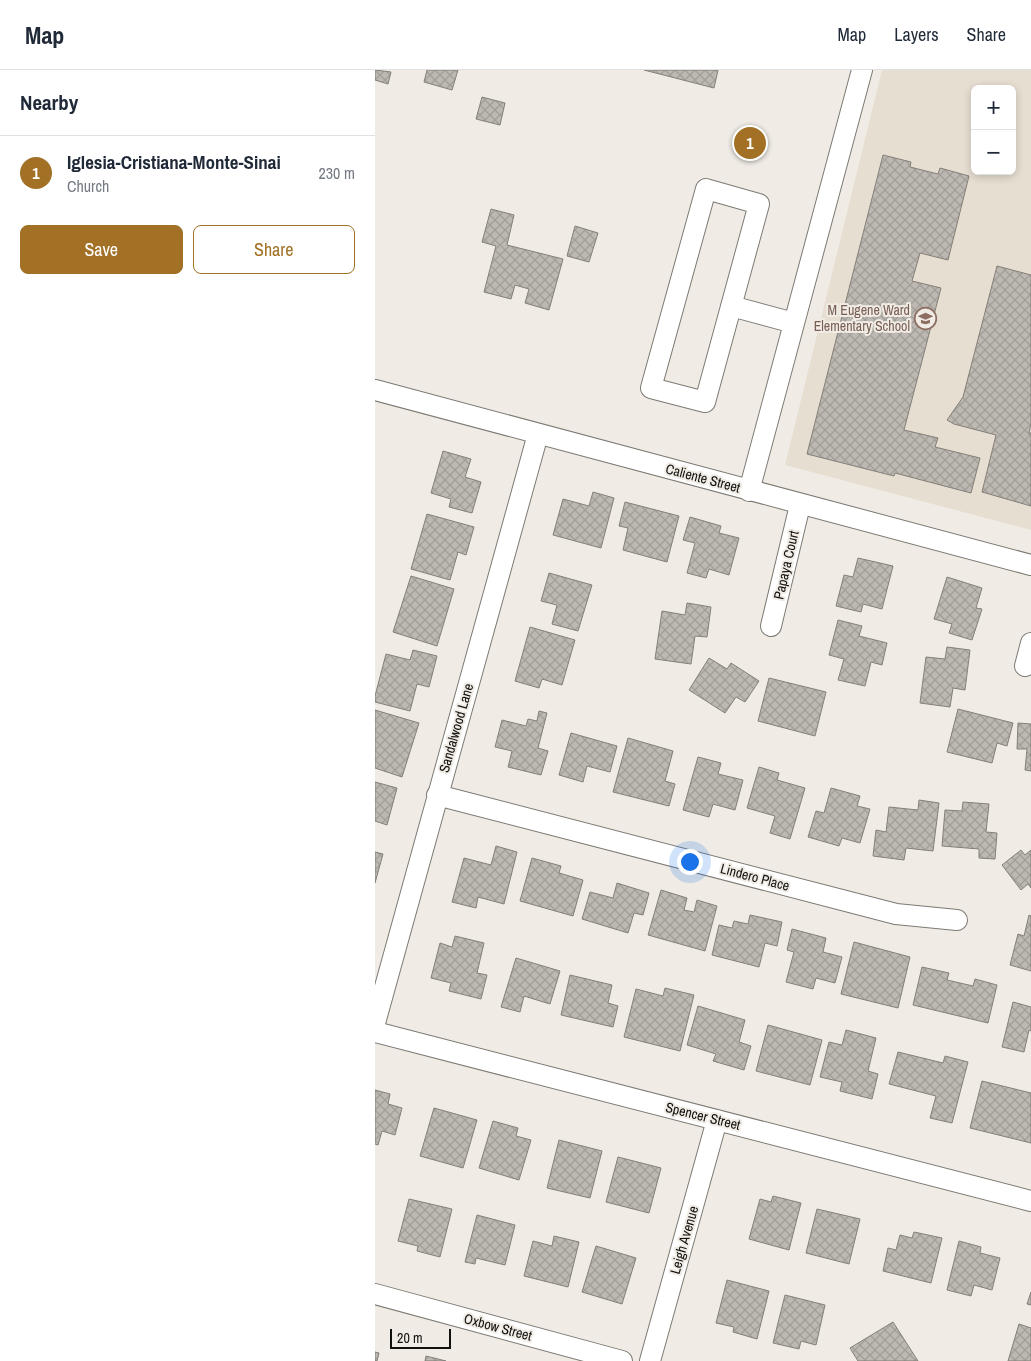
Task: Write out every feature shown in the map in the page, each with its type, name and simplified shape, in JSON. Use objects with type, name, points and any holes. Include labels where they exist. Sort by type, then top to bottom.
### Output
[{"type":"street","points":[[749,491],[862,70]]},
{"type":"street","points":[[705,189],[759,204],[731,306],[705,402],[651,388],[705,189]]},
{"type":"street","points":[[731,306],[794,323]]},
{"type":"street","name":"Caliente Street","points":[[375,390],[1031,566]]},
{"type":"street","name":"Sandalwood Lane","points":[[375,1023],[538,434]]},
{"type":"street","name":"Papaya Court","points":[[771,626],[800,505]]},
{"type":"street","points":[[1025,666],[1031,643]]},
{"type":"street","name":"Lindero Place","points":[[437,795],[896,914],[957,920]]},
{"type":"street","name":"Spencer Street","points":[[375,1032],[1031,1200]]},
{"type":"street","name":"Leigh Avenue","points":[[650,1361],[717,1120]]},
{"type":"street","name":"Oxbow Street","points":[[375,1294],[622,1361]]},
{"type":"shaded area","name":"M Eugene Ward Elementary School","points":[[882,70],[1031,70],[1031,530],[785,465]]},
{"type":"building","points":[[375,70],[391,72],[388,84],[375,80]]},
{"type":"building","points":[[427,70],[458,70],[452,90],[424,82]]},
{"type":"building","points":[[644,70],[718,70],[714,88]]},
{"type":"building","points":[[482,97],[505,103],[500,125],[476,119]]},
{"type":"building","points":[[883,155],[911,162],[910,167],[938,174],[940,168],[969,176],[948,260],[920,253],[912,281],[941,288],[904,430],[938,438],[935,447],[980,458],[971,493],[895,473],[894,476],[807,454]]},
{"type":"building","points":[[491,209],[514,215],[507,245],[563,259],[549,310],[525,303],[529,289],[515,285],[511,299],[484,292],[496,246],[482,242]]},
{"type":"building","points":[[575,226],[598,233],[589,262],[567,256]]},
{"type":"building","points":[[997,266],[1031,275],[1031,424],[1029,433],[1031,433],[1031,506],[982,492],[996,435],[954,424],[947,420],[963,397]]},
{"type":"building","points":[[443,451],[471,459],[465,477],[481,482],[472,513],[449,507],[451,499],[431,493]]},
{"type":"building","points":[[593,492],[614,498],[601,548],[553,535],[563,499],[589,506]]},
{"type":"building","points":[[625,502],[679,516],[667,562],[623,550],[628,528],[619,526]]},
{"type":"building","points":[[427,514],[474,527],[466,555],[458,552],[450,580],[411,569]]},
{"type":"building","points":[[690,517],[721,526],[719,533],[739,538],[729,575],[709,569],[706,578],[687,573],[695,543],[683,540]]},
{"type":"building","points":[[858,558],[893,566],[882,609],[863,604],[861,612],[836,606],[844,575],[853,577]]},
{"type":"building","points":[[549,573],[592,585],[578,631],[552,624],[557,605],[541,601]]},
{"type":"building","points":[[411,576],[454,589],[437,646],[393,632]]},
{"type":"building","points":[[947,577],[982,588],[976,608],[982,609],[972,640],[949,633],[952,624],[934,619]]},
{"type":"building","points":[[687,603],[711,607],[707,637],[695,636],[691,664],[655,659],[662,611],[685,615]]},
{"type":"building","points":[[838,620],[862,626],[859,636],[887,643],[882,665],[871,662],[865,686],[838,680],[844,659],[829,655]]},
{"type":"building","points":[[530,627],[575,640],[562,685],[542,679],[539,688],[515,681]]},
{"type":"building","points":[[947,647],[970,650],[965,690],[953,688],[950,707],[920,703],[926,657],[945,659]]},
{"type":"building","points":[[413,650],[437,656],[429,687],[417,684],[410,711],[375,702],[386,654],[410,660]]},
{"type":"building","points":[[709,658],[727,669],[731,663],[759,681],[745,702],[736,697],[725,713],[689,690]]},
{"type":"building","points":[[769,678],[826,692],[815,736],[758,721]]},
{"type":"building","points":[[958,709],[1013,723],[1007,746],[997,743],[992,763],[947,752]]},
{"type":"building","points":[[375,710],[419,723],[402,777],[375,768]]},
{"type":"building","points":[[539,711],[547,713],[538,748],[548,751],[541,775],[508,767],[512,751],[495,747],[502,720],[526,726],[528,719],[537,721]]},
{"type":"building","points":[[1018,723],[1031,724],[1031,771],[1025,770],[1027,749],[1017,749]]},
{"type":"building","points":[[571,733],[617,746],[610,772],[587,766],[583,782],[559,775]]},
{"type":"building","points":[[628,738],[673,751],[665,781],[675,784],[669,806],[613,792]]},
{"type":"building","points":[[698,757],[721,763],[718,774],[743,780],[735,810],[713,804],[709,817],[683,810]]},
{"type":"building","points":[[759,767],[779,773],[777,780],[805,788],[790,839],[770,833],[775,816],[747,808]]},
{"type":"building","points":[[375,782],[397,788],[387,825],[375,821]]},
{"type":"building","points":[[831,788],[860,796],[857,806],[870,809],[860,843],[842,838],[839,846],[808,837],[816,811],[824,813]]},
{"type":"building","points":[[919,800],[939,803],[933,851],[906,848],[904,860],[873,856],[876,830],[886,832],[889,807],[918,810]]},
{"type":"building","points":[[963,802],[989,804],[986,832],[997,833],[995,859],[979,858],[979,849],[942,846],[945,810],[962,811]]},
{"type":"building","points":[[496,846],[517,852],[504,904],[478,897],[476,908],[452,902],[464,858],[491,865]]},
{"type":"building","points":[[1021,850],[1025,855],[1031,850],[1031,888],[1028,884],[1021,890],[1002,865]]},
{"type":"building","points":[[375,852],[383,854],[375,883]]},
{"type":"building","points":[[532,858],[561,866],[559,873],[583,880],[573,916],[520,901]]},
{"type":"building","points":[[617,883],[649,893],[643,915],[634,913],[628,933],[582,919],[590,892],[613,898]]},
{"type":"building","points":[[661,890],[687,898],[684,910],[694,912],[697,900],[717,906],[705,951],[648,935]]},
{"type":"building","points":[[750,915],[782,922],[777,946],[765,943],[759,967],[712,955],[719,925],[732,928],[734,921],[748,924]]},
{"type":"building","points":[[1029,915],[1031,916],[1031,971],[1010,965],[1018,934],[1024,936]]},
{"type":"building","points":[[792,929],[826,938],[823,952],[842,957],[835,983],[816,978],[813,989],[786,982],[794,952],[787,950]]},
{"type":"building","points":[[455,936],[484,943],[477,973],[487,975],[481,999],[449,991],[451,983],[431,978],[440,943],[452,947]]},
{"type":"building","points":[[854,942],[910,957],[898,1008],[841,994]]},
{"type":"building","points":[[516,958],[560,971],[550,1004],[524,996],[520,1012],[501,1007]]},
{"type":"building","points":[[922,967],[949,973],[947,980],[973,986],[975,979],[997,985],[988,1023],[913,1005]]},
{"type":"building","points":[[570,975],[612,985],[608,1003],[618,1006],[613,1027],[561,1015]]},
{"type":"building","points":[[665,988],[694,995],[680,1051],[624,1037],[636,989],[663,996]]},
{"type":"building","points":[[1013,1002],[1031,1007],[1031,1031],[1029,1030],[1024,1052],[1002,1047]]},
{"type":"building","points":[[698,1006],[745,1020],[739,1042],[751,1046],[744,1070],[713,1061],[716,1054],[687,1045]]},
{"type":"building","points":[[768,1025],[822,1040],[810,1085],[756,1071]]},
{"type":"building","points":[[846,1030],[876,1038],[868,1071],[878,1074],[872,1099],[840,1091],[842,1082],[820,1077],[829,1042],[842,1045]]},
{"type":"building","points":[[898,1052],[943,1063],[945,1056],[968,1062],[952,1123],[930,1118],[936,1096],[889,1084]]},
{"type":"building","points":[[982,1081],[1031,1093],[1031,1143],[970,1128]]},
{"type":"building","points":[[375,1090],[390,1094],[388,1104],[402,1108],[395,1135],[382,1131],[378,1145],[375,1144]]},
{"type":"building","points":[[434,1108],[477,1120],[463,1168],[420,1156]]},
{"type":"building","points":[[493,1121],[518,1128],[516,1136],[531,1140],[519,1180],[479,1168]]},
{"type":"building","points":[[559,1140],[602,1151],[590,1198],[547,1188]]},
{"type":"building","points":[[618,1157],[661,1168],[649,1213],[606,1202]]},
{"type":"building","points":[[773,1196],[801,1203],[789,1250],[749,1239],[760,1199],[771,1202]]},
{"type":"building","points":[[409,1199],[452,1209],[440,1257],[417,1251],[418,1246],[398,1241]]},
{"type":"building","points":[[817,1209],[860,1219],[849,1264],[806,1253]]},
{"type":"building","points":[[477,1215],[515,1225],[505,1265],[476,1258],[475,1264],[465,1262]]},
{"type":"building","points":[[914,1232],[942,1238],[931,1283],[883,1271],[888,1248],[896,1250],[900,1235],[912,1238]]},
{"type":"building","points":[[554,1236],[579,1242],[568,1287],[524,1276],[533,1241],[552,1246]]},
{"type":"building","points":[[959,1241],[981,1247],[980,1253],[1000,1258],[992,1290],[974,1285],[971,1296],[947,1290]]},
{"type":"building","points":[[596,1246],[636,1258],[622,1304],[582,1292]]},
{"type":"building","points":[[727,1280],[769,1291],[757,1339],[733,1332],[734,1327],[716,1323]]},
{"type":"building","points":[[1031,1292],[1031,1305],[1027,1304]]},
{"type":"building","points":[[785,1295],[825,1305],[816,1345],[801,1341],[799,1349],[773,1343]]},
{"type":"building","points":[[893,1322],[918,1361],[858,1361],[850,1348]]},
{"type":"building","points":[[1019,1324],[1031,1328],[1031,1361],[1008,1361]]},
{"type":"building","points":[[375,1352],[379,1353],[377,1361],[375,1361]]},
{"type":"building","points":[[426,1356],[446,1361],[425,1361]]},
{"type":"place","name":"Iglesia-Cristiana-Monte-Sinai","points":[[750,143]]},
{"type":"place","name":"M Eugene Ward Elementary School","points":[[926,318]]}]
